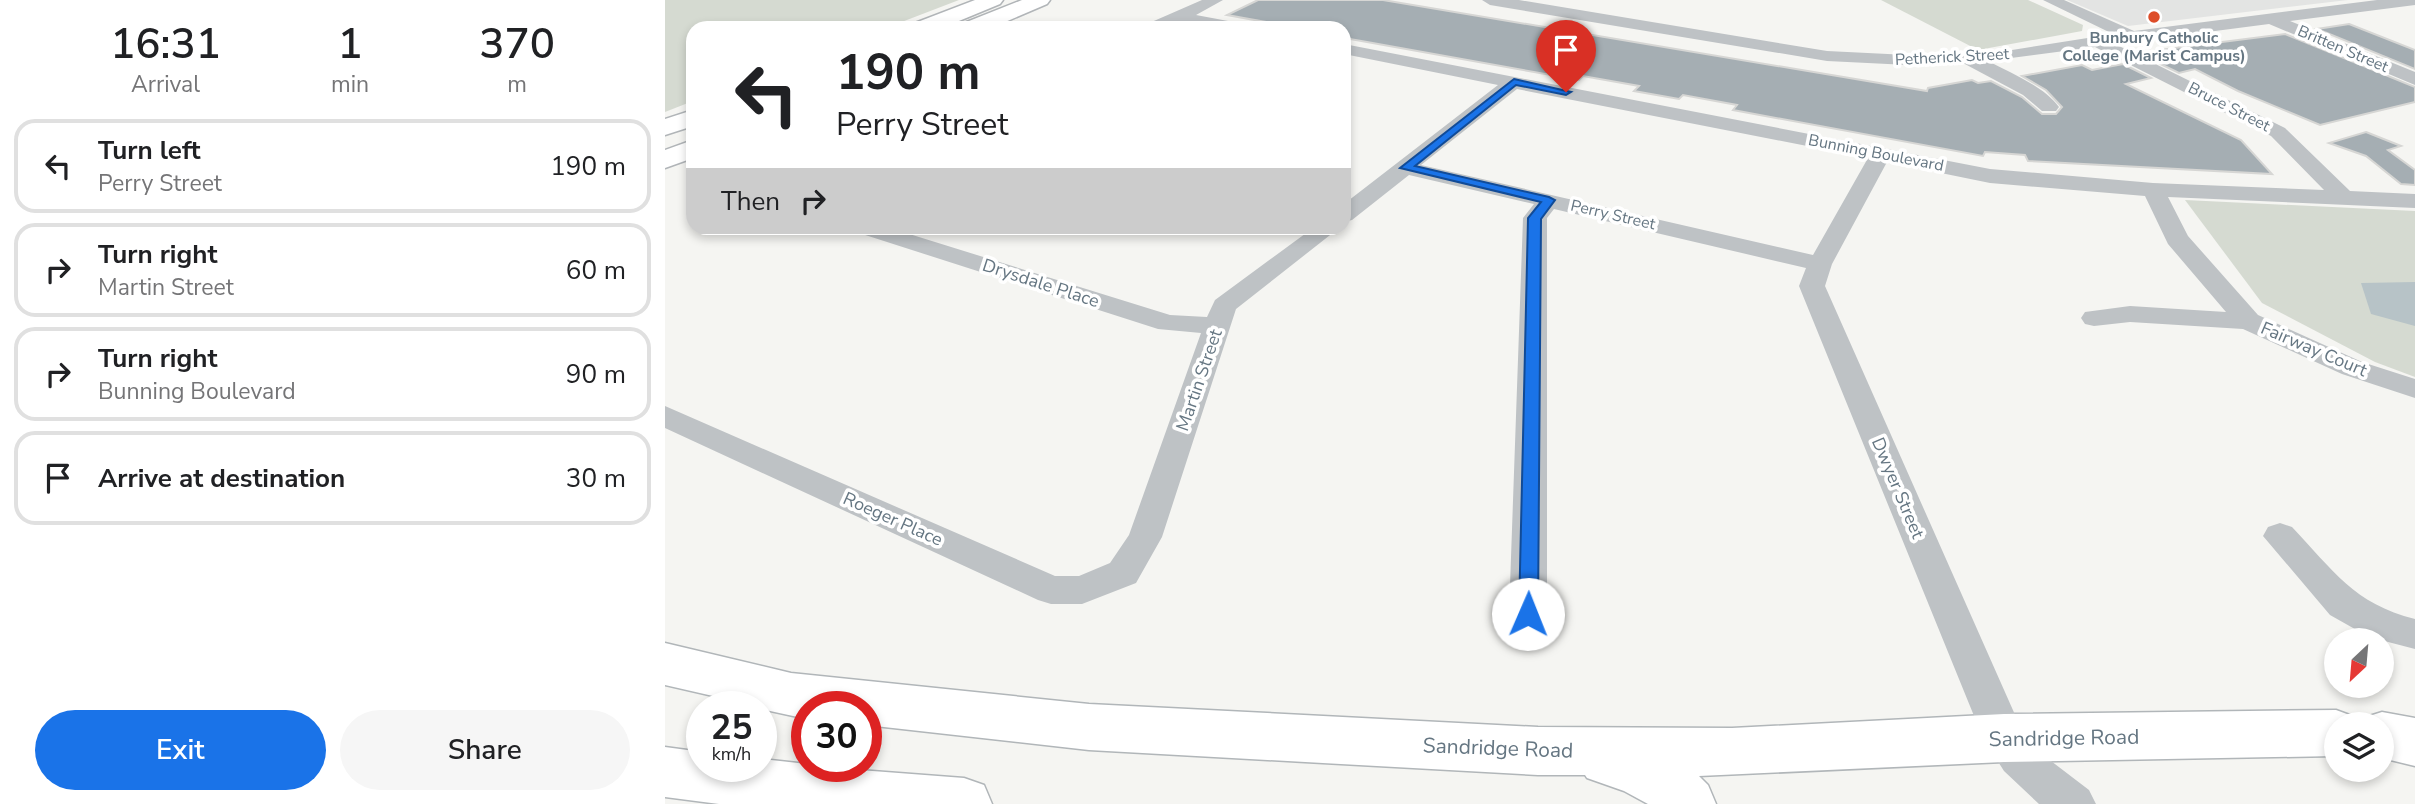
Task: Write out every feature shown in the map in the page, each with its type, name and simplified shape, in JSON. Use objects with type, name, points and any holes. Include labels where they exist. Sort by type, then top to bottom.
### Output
[{"type":"main road","points":[[940,21],[993,0]]},
{"type":"main road","points":[[989,21],[1040,0]]},
{"type":"main road","points":[[665,130],[686,122]]},
{"type":"main road","points":[[665,160],[686,151]]},
{"type":"main road","name":"Sandridge Road","points":[[665,664],[791,695],[1089,727],[1538,751],[1732,752],[2004,738],[2324,733]]},
{"type":"main road","points":[[2394,733],[2415,732]]},
{"type":"main road","points":[[2394,736],[2415,742]]},
{"type":"main road","points":[[1538,751],[1595,758],[1636,768],[1682,801],[1707,769],[1732,752]]},
{"type":"main road","points":[[665,772],[863,797],[964,804]]},
{"type":"street","points":[[1168,21],[1215,0]]},
{"type":"street","name":"Petherick Street","points":[[1490,0],[1827,56],[1889,60],[2012,55],[2132,36],[2415,1]]},
{"type":"street","points":[[2051,0],[2132,36]]},
{"type":"street","points":[[1179,16],[1204,21]]},
{"type":"street","name":"Britten Street","points":[[2271,19],[2415,79]]},
{"type":"street","name":"Bruce Street","points":[[2096,41],[2278,132],[2344,198]]},
{"type":"street","name":"Bunning Boulevard","points":[[1351,50],[1990,176],[2153,190],[2415,201]]},
{"type":"street","points":[[1967,58],[2030,91],[2049,107]]},
{"type":"street","points":[[1351,210],[1514,82]]},
{"type":"street","name":"Dwyer Street","points":[[1881,154],[1820,264],[1812,286],[2004,738],[2027,768],[2074,804]]},
{"type":"street","name":"Perry Street","points":[[1406,168],[1820,264]]},
{"type":"street","name":"Fairway Court","points":[[2153,190],[2177,239],[2248,321],[2352,368],[2415,389]]},
{"type":"street","points":[[1528,614],[1535,218],[1549,200]]},
{"type":"street","name":"Drysdale Place","points":[[889,235],[1168,323],[1217,326]]},
{"type":"street","name":"Martin Street","points":[[1123,573],[1145,537],[1224,306],[1318,235]]},
{"type":"street","points":[[2094,318],[2130,314],[2248,321]]},
{"type":"street","name":"Roeger Place","points":[[665,416],[1051,590],[1082,590],[1123,573]]},
{"type":"street","points":[[2280,536],[2343,605],[2382,626],[2415,634]]},
{"type":"shaded area","points":[[665,0],[959,0],[904,21],[686,21],[686,104],[665,112]]},
{"type":"shaded area","points":[[1881,0],[2028,0],[2083,25],[2082,31],[1978,50]]},
{"type":"shaded area","name":"Bunbury Catholic College (Marist Campus)","points":[[2067,0],[2348,0],[2128,26]]},
{"type":"shaded area","points":[[2185,200],[2415,211],[2415,377],[2375,362],[2262,303]]},
{"type":"shaded area","points":[[2415,282],[2415,326],[2371,314],[2361,283]]},
{"type":"building","points":[[1258,0],[1383,0],[1927,91],[1928,88],[1972,80],[1978,83],[1991,81],[2022,97],[2042,114],[2056,114],[2062,107],[2046,90],[2022,76],[2082,65],[2092,70],[2123,64],[2151,78],[2126,84],[2241,140],[2272,174],[2028,161],[2025,155],[1985,152],[1983,156],[1733,110],[1737,105],[1683,95],[1679,99],[1634,91],[1639,86],[1583,76],[1579,80],[1351,39],[1351,21],[1260,21],[1227,15]]},
{"type":"building","points":[[2349,24],[2415,50],[2415,69],[2317,29]]},
{"type":"building","points":[[2285,34],[2415,87],[2415,102],[2320,125],[2238,91],[2195,69],[2179,73],[2150,59],[2162,56],[2151,51]]},
{"type":"building","points":[[2366,132],[2401,146],[2388,150],[2415,170],[2415,185],[2401,184],[2366,156],[2329,143]]},
{"type":"place","name":"Bunbury Catholic College (Marist Campus)","points":[[2154,17]]},
{"type":"route","points":[[1528,614],[1535,218],[1549,200],[1406,168],[1514,82],[1566,92]]}]
